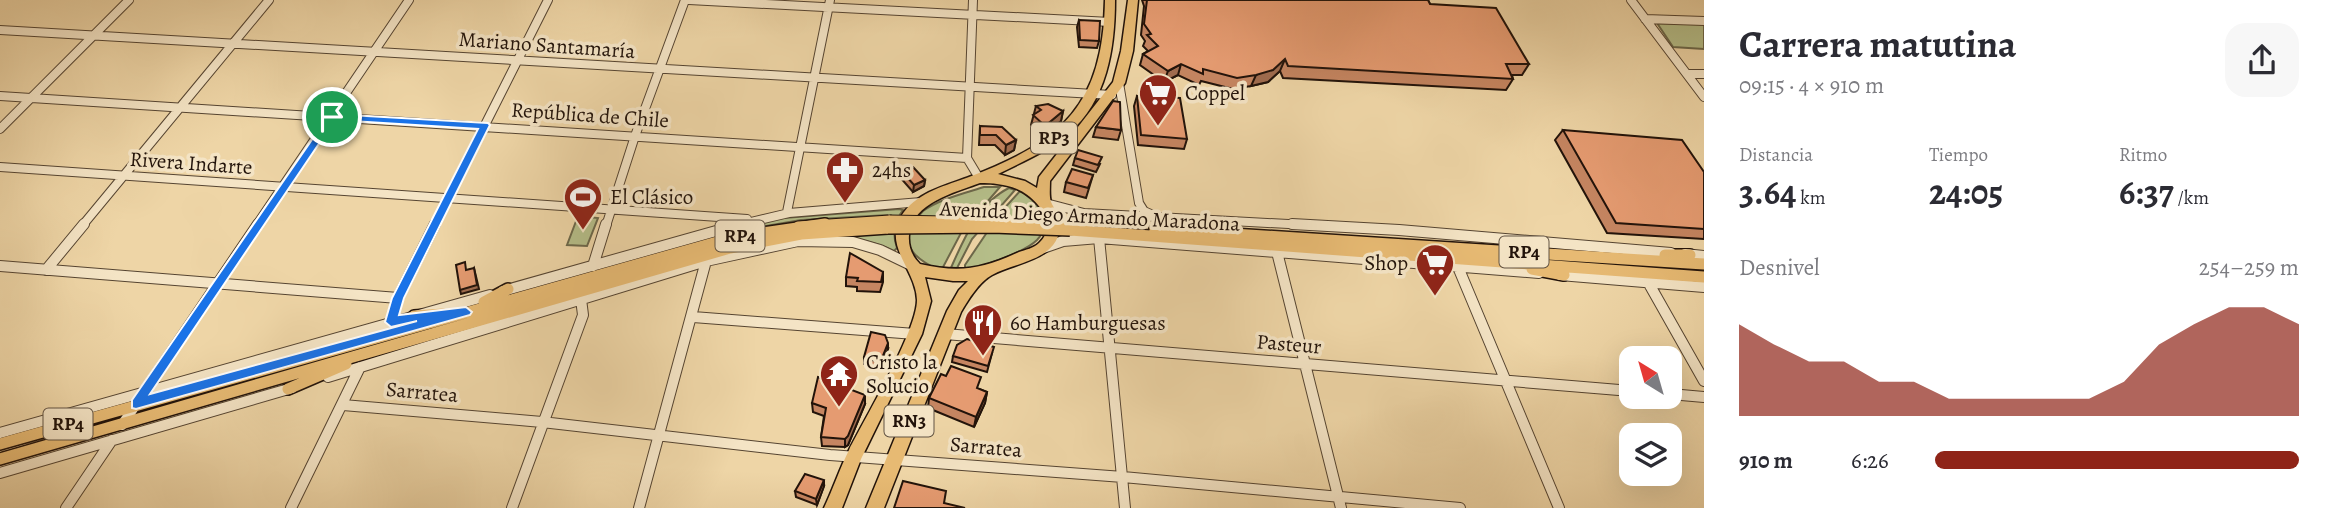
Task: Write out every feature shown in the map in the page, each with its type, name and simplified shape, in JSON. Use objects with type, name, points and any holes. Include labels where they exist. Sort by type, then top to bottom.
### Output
[{"type":"highway","name":"RP3","points":[[979,178],[1038,148],[1064,131],[1082,111],[1100,75],[1110,22],[1110,0]]},
{"type":"highway","name":"RP3","points":[[1044,201],[1044,180],[1115,89],[1129,38],[1133,0]]},
{"type":"highway","points":[[921,202],[979,178],[1024,185],[1044,201],[1054,226],[1043,248]]},
{"type":"highway","name":"RN3","points":[[833,508],[854,457],[915,334],[924,301],[914,267],[904,251],[903,231],[906,219],[921,202]]},
{"type":"highway","name":"RN3","points":[[914,267],[957,278],[986,272],[1043,248]]},
{"type":"highway","name":"RN3","points":[[875,508],[945,334],[964,294],[986,272]]},
{"type":"main road","name":"Avenida Diego Armando Maradona","points":[[0,459],[730,248],[801,234],[889,224]]},
{"type":"main road","name":"Avenida Diego Armando Maradona","points":[[0,444],[735,237],[799,226],[889,224],[1071,227],[1704,264]]},
{"type":"main road","name":"Avenida Diego Armando Maradona","points":[[1071,227],[1704,277]]},
{"type":"main road","points":[[1614,257],[1690,254]]},
{"type":"main road","points":[[1481,259],[1564,275]]},
{"type":"main road","points":[[414,316],[466,312],[508,289]]},
{"type":"main road","points":[[288,389],[390,346]]},
{"type":"street","points":[[0,129],[130,0]]},
{"type":"street","points":[[46,270],[269,0]]},
{"type":"street","points":[[66,508],[409,0]]},
{"type":"street","points":[[391,322],[398,298],[548,0]]},
{"type":"street","points":[[593,266],[635,136],[687,0],[829,4],[1110,22]]},
{"type":"street","points":[[973,0],[967,158],[979,178]]},
{"type":"street","points":[[1631,0],[1704,97]]},
{"type":"street","points":[[787,212],[829,4]]},
{"type":"street","points":[[1645,19],[1704,22]]},
{"type":"street","name":"Mariano Santamaría","points":[[0,30],[1091,94],[1115,89]]},
{"type":"street","points":[[1687,74],[1704,74]]},
{"type":"street","points":[[1115,89],[1139,203],[1144,211],[1158,217]]},
{"type":"street","name":"República de Chile","points":[[0,96],[967,158]]},
{"type":"street","name":"Rivera Indarte","points":[[0,167],[756,219]]},
{"type":"street","name":"Avenida Diego Armando Maradona","points":[[1044,201],[1084,213],[1399,230],[1704,256]]},
{"type":"street","name":"Avenida Diego Armando Maradona","points":[[0,433],[756,219],[787,212],[878,209],[921,202]]},
{"type":"street","points":[[1099,238],[1125,508]]},
{"type":"street","name":"Avenida Diego Armando Maradona","points":[[1043,248],[1063,241],[1099,238],[1704,286]]},
{"type":"street","points":[[0,473],[288,389],[706,261],[748,251],[816,240],[867,246],[914,267]]},
{"type":"street","points":[[1277,252],[1340,503]]},
{"type":"street","points":[[639,508],[693,317],[706,261]]},
{"type":"street","points":[[0,266],[398,298]]},
{"type":"street","points":[[1458,267],[1559,508]]},
{"type":"street","points":[[1648,282],[1704,381]]},
{"type":"street","points":[[512,508],[583,315],[582,299]]},
{"type":"street","points":[[693,317],[915,334]]},
{"type":"street","name":"Pasteur","points":[[945,334],[1619,390]]},
{"type":"street","points":[[292,508],[359,367]]},
{"type":"street","points":[[1682,395],[1704,397]]},
{"type":"street","name":"Sarratea","points":[[343,405],[542,422],[854,457],[1123,477],[1340,503],[1460,508]]},
{"type":"green space","points":[[1657,23],[1704,24],[1704,49],[1673,47]]},
{"type":"green space","points":[[984,187],[1000,187],[962,231],[941,271],[919,259],[908,240],[913,224],[923,211],[945,200]]},
{"type":"green space","points":[[1009,188],[1015,190],[972,239],[956,270],[950,270],[966,235],[980,213]]},
{"type":"green space","points":[[1020,191],[1032,200],[1041,212],[1044,219],[1042,233],[1023,250],[965,271],[965,265],[1000,213]]},
{"type":"green space","points":[[903,210],[895,228],[897,248],[894,251],[853,239],[810,237],[724,253],[347,367],[415,342],[721,252],[779,239],[883,231],[887,215],[801,220],[766,226],[496,298],[536,283],[771,219]]},
{"type":"green space","name":"El Clásico","points":[[578,216],[598,218],[587,246],[567,245]]},
{"type":"building","points":[[1147,0],[1428,0],[1430,4],[1496,8],[1529,64],[1506,64],[1513,79],[1288,66],[1285,59],[1273,70],[1237,78],[1203,69],[1203,74],[1181,64],[1168,71],[1143,54],[1158,46],[1147,35],[1151,34],[1144,24]]},
{"type":"building","points":[[1079,20],[1100,21],[1099,41],[1080,40]]},
{"type":"building","name":"Coppel","points":[[1137,96],[1180,98],[1187,139],[1141,135]]},
{"type":"building","points":[[1113,101],[1120,102],[1121,130],[1096,127]]},
{"type":"building","points":[[1048,104],[1063,111],[1045,126],[1033,115],[1041,110],[1036,106]]},
{"type":"building","points":[[980,126],[1002,127],[1016,140],[1006,145],[996,135],[980,135]]},
{"type":"building","points":[[1563,130],[1682,140],[1704,172],[1704,229],[1616,223]]},
{"type":"building","points":[[1078,150],[1102,157],[1098,165],[1075,158]]},
{"type":"building","points":[[913,167],[925,180],[914,185],[899,168]]},
{"type":"building","points":[[1072,169],[1093,175],[1088,188],[1066,182]]},
{"type":"building","points":[[850,253],[883,272],[881,282],[857,281],[858,278],[846,277]]},
{"type":"building","points":[[465,262],[466,270],[474,268],[477,285],[460,290],[456,265]]},
{"type":"building","points":[[871,332],[885,335],[888,343],[880,363],[864,357]]},
{"type":"building","points":[[967,339],[994,347],[988,366],[953,356],[957,345]]},
{"type":"building","points":[[951,366],[981,377],[977,388],[987,392],[976,417],[929,398],[941,374],[946,376]]},
{"type":"building","points":[[818,377],[865,395],[845,439],[821,437],[826,408],[812,403]]},
{"type":"building","points":[[805,474],[824,480],[816,499],[795,491]]},
{"type":"building","points":[[903,481],[946,491],[944,503],[965,508],[894,508]]},
{"type":"place","name":"Coppel","points":[[1158,127]]},
{"type":"place","name":"24hs","points":[[845,204]]},
{"type":"place","name":"El Clásico","points":[[583,231]]},
{"type":"place","name":"Shop","points":[[1435,297]]},
{"type":"place","name":"60 Hamburguesas","points":[[983,357]]},
{"type":"place","name":"Cristo la Solucio","points":[[839,408]]},
{"type":"route","points":[[332,117],[485,125],[398,298],[391,322],[414,316],[466,312],[136,404],[216,285],[332,117]]}]
